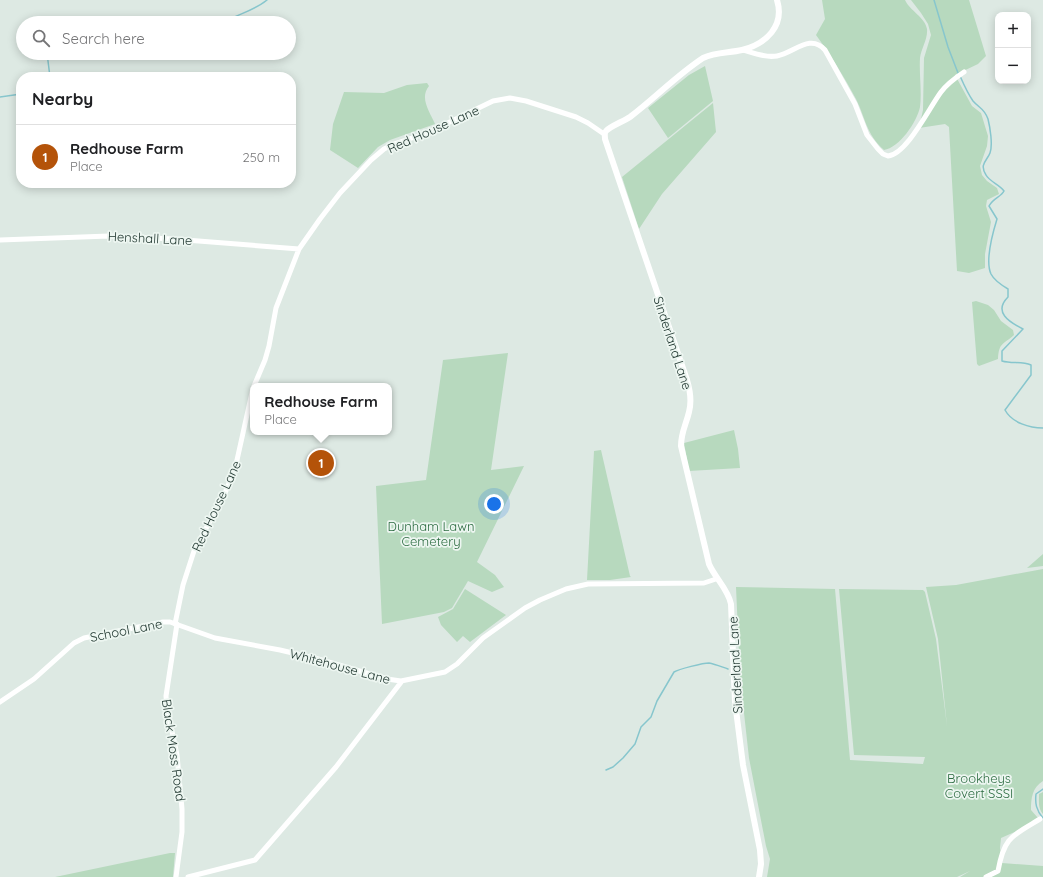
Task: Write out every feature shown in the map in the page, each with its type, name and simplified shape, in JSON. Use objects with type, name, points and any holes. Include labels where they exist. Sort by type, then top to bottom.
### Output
[{"type":"street","points":[[604,134],[606,130],[620,124],[684,72],[705,58],[717,53],[743,50],[766,38],[774,31],[779,20],[777,0]]},
{"type":"street","points":[[743,50],[756,54],[772,56],[785,54],[806,43],[812,42],[821,45],[856,104],[867,135],[878,150],[888,156],[896,154],[907,142],[941,92],[956,77],[964,72]]},
{"type":"street","name":"Red House Lane","points":[[255,383],[265,360],[269,346],[276,308],[299,249],[340,193],[366,165],[384,149],[427,133],[493,102],[510,98],[526,100],[576,117],[604,134]]},
{"type":"street","name":"Sinderland Lane","points":[[604,134],[689,387],[691,398],[690,410],[682,434],[681,446],[707,558],[716,579],[728,595],[732,609],[735,702],[743,765],[760,850],[761,864],[759,877]]},
{"type":"street","name":"Henshall Lane","points":[[0,240],[109,236],[173,239],[299,249]]},
{"type":"street","name":"Red House Lane","points":[[176,624],[183,585],[194,551],[235,469],[250,401]]},
{"type":"street","name":"Whitehouse Lane","points":[[176,624],[215,638],[280,650],[318,659],[387,679],[402,681],[445,672],[458,664],[483,638],[525,608],[566,589],[588,584],[704,583],[716,579]]},
{"type":"street","name":"School Lane","points":[[0,702],[34,679],[74,643],[84,638],[163,622],[176,624]]},
{"type":"street","name":"Black Moss Road","points":[[176,624],[166,696],[167,708],[178,756],[182,809],[182,832],[176,877]]},
{"type":"street","points":[[188,877],[254,860],[336,767],[402,681]]},
{"type":"street","points":[[986,877],[998,871],[1006,842],[1011,836],[1040,819]]},
{"type":"green space","points":[[822,0],[905,0],[926,25],[926,36],[920,58],[920,107],[911,127],[896,145],[890,148],[884,150],[873,138],[856,99],[832,58],[816,35],[825,19]]},
{"type":"green space","points":[[911,0],[969,0],[986,56],[978,64],[955,75],[972,106],[981,113],[988,136],[987,146],[980,166],[982,175],[987,181],[997,188],[999,194],[987,200],[986,206],[991,222],[985,254],[985,268],[969,273],[957,271],[949,127],[945,124],[919,128],[923,110],[924,58],[931,35],[928,24]]},
{"type":"green space","points":[[705,66],[713,101],[668,138],[648,108],[689,75]]},
{"type":"green space","points":[[427,83],[429,86],[426,91],[425,100],[435,124],[390,140],[378,147],[358,168],[330,150],[333,124],[344,92],[384,93],[407,85]]},
{"type":"green space","points":[[713,103],[716,132],[662,194],[639,229],[622,177]]},
{"type":"green space","points":[[976,301],[988,305],[994,310],[1001,321],[1013,330],[1014,335],[999,349],[998,359],[979,366],[977,364],[972,302]]},
{"type":"green space","name":"Dunham Lawn Cemetery","points":[[508,353],[491,470],[524,466],[477,562],[495,575],[504,587],[492,592],[468,581],[452,608],[444,612],[382,624],[376,486],[426,480],[443,360]]},
{"type":"green space","points":[[734,430],[740,468],[689,471],[684,443]]},
{"type":"green space","points":[[601,450],[631,577],[610,580],[587,580],[594,451]]},
{"type":"green space","points":[[1043,554],[1043,566],[1027,568]]},
{"type":"green space","name":"Brookheys Covert SSSI","points":[[1043,569],[1043,781],[1034,790],[1031,806],[1031,810],[1038,818],[1019,830],[1001,838],[1000,848],[1002,863],[1043,866],[1043,877],[960,877],[970,871],[957,877],[767,877],[770,859],[766,846],[749,758],[740,677],[736,587],[835,589],[850,760],[923,764],[925,757],[854,755],[839,589],[923,590],[925,592],[936,639],[947,726],[938,639],[926,587],[956,585]]},
{"type":"green space","points":[[465,589],[506,615],[470,642],[463,636],[457,642],[441,625],[438,617],[453,609]]},
{"type":"green space","points":[[1043,792],[1043,814],[1040,807],[1039,794]]},
{"type":"green space","points":[[175,853],[173,877],[55,877]]},
{"type":"waterway","points":[[236,16],[257,7],[267,0]]},
{"type":"waterway","points":[[934,0],[948,47],[958,73]]},
{"type":"waterway","points":[[48,60],[49,72]]},
{"type":"waterway","points":[[960,76],[971,98],[988,119],[991,145],[990,153],[983,165],[984,171],[988,177],[1004,191],[989,206],[997,219],[990,246],[989,268],[994,278],[1008,289],[1008,297],[1004,302],[1002,312],[1008,320],[1023,329],[1002,351],[1002,361],[1031,365],[1031,375],[1005,410],[1008,415],[1022,424],[1043,428]]},
{"type":"waterway","points":[[0,97],[16,95]]},
{"type":"waterway","points":[[606,770],[613,767],[635,744],[641,727],[651,717],[657,701],[674,672],[691,666],[709,663],[728,669]]},
{"type":"waterway","points":[[1043,789],[1036,794],[1036,806],[1043,818]]},
{"type":"place","name":"Redhouse Farm","points":[[321,463]]}]
